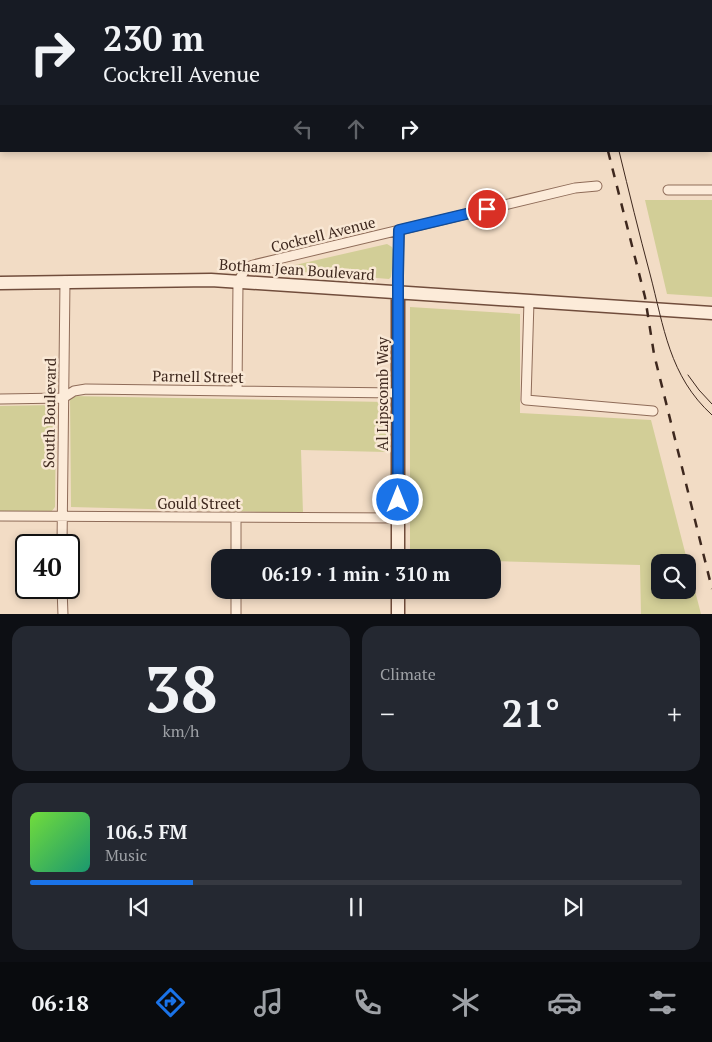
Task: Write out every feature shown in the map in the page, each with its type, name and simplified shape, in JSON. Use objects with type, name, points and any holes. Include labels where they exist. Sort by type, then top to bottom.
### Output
[{"type":"main road","name":"Botham Jean Boulevard","points":[[0,283],[211,280],[712,313]]},
{"type":"main road","name":"Al Lipscomb Way","points":[[398,292],[398,549]]},
{"type":"main road","points":[[398,599],[398,614]]},
{"type":"street","name":"Cockrell Avenue","points":[[238,282],[246,268],[253,265],[575,188],[597,186]]},
{"type":"street","points":[[668,190],[712,190]]},
{"type":"street","name":"Al Lipscomb Way","points":[[398,292],[399,230]]},
{"type":"street","name":"South Boulevard","points":[[62,534],[65,281]]},
{"type":"street","points":[[237,391],[238,282]]},
{"type":"street","points":[[529,301],[526,400],[653,411]]},
{"type":"street","name":"Parnell Street","points":[[0,399],[63,398],[74,391],[86,389],[398,393]]},
{"type":"street","name":"Gould Street","points":[[0,516],[398,518]]},
{"type":"street","points":[[236,517],[236,549]]},
{"type":"street","points":[[62,599],[63,614]]},
{"type":"street","points":[[236,599],[236,614]]},
{"type":"shaded area","points":[[645,200],[712,200],[712,297],[667,294]]},
{"type":"shaded area","points":[[387,244],[392,247],[394,252],[391,277],[389,279],[280,270],[282,268]]},
{"type":"shaded area","points":[[410,307],[520,314],[520,413],[651,420],[686,554],[651,554],[651,599],[696,599],[696,595],[701,614],[641,614],[640,565],[501,561],[501,549],[410,549]]},
{"type":"shaded area","points":[[70,396],[386,402],[386,452],[301,450],[303,513],[71,507]]},
{"type":"shaded area","points":[[54,405],[56,419],[55,507],[51,512],[0,511],[0,406]]},
{"type":"tram line","points":[[619,152],[670,350],[686,384],[712,415]]},
{"type":"tram line","points":[[688,375],[712,404]]},
{"type":"railway","points":[[608,152],[645,297],[654,354],[712,589]]},
{"type":"route","points":[[398,500],[399,230],[487,209]]}]
